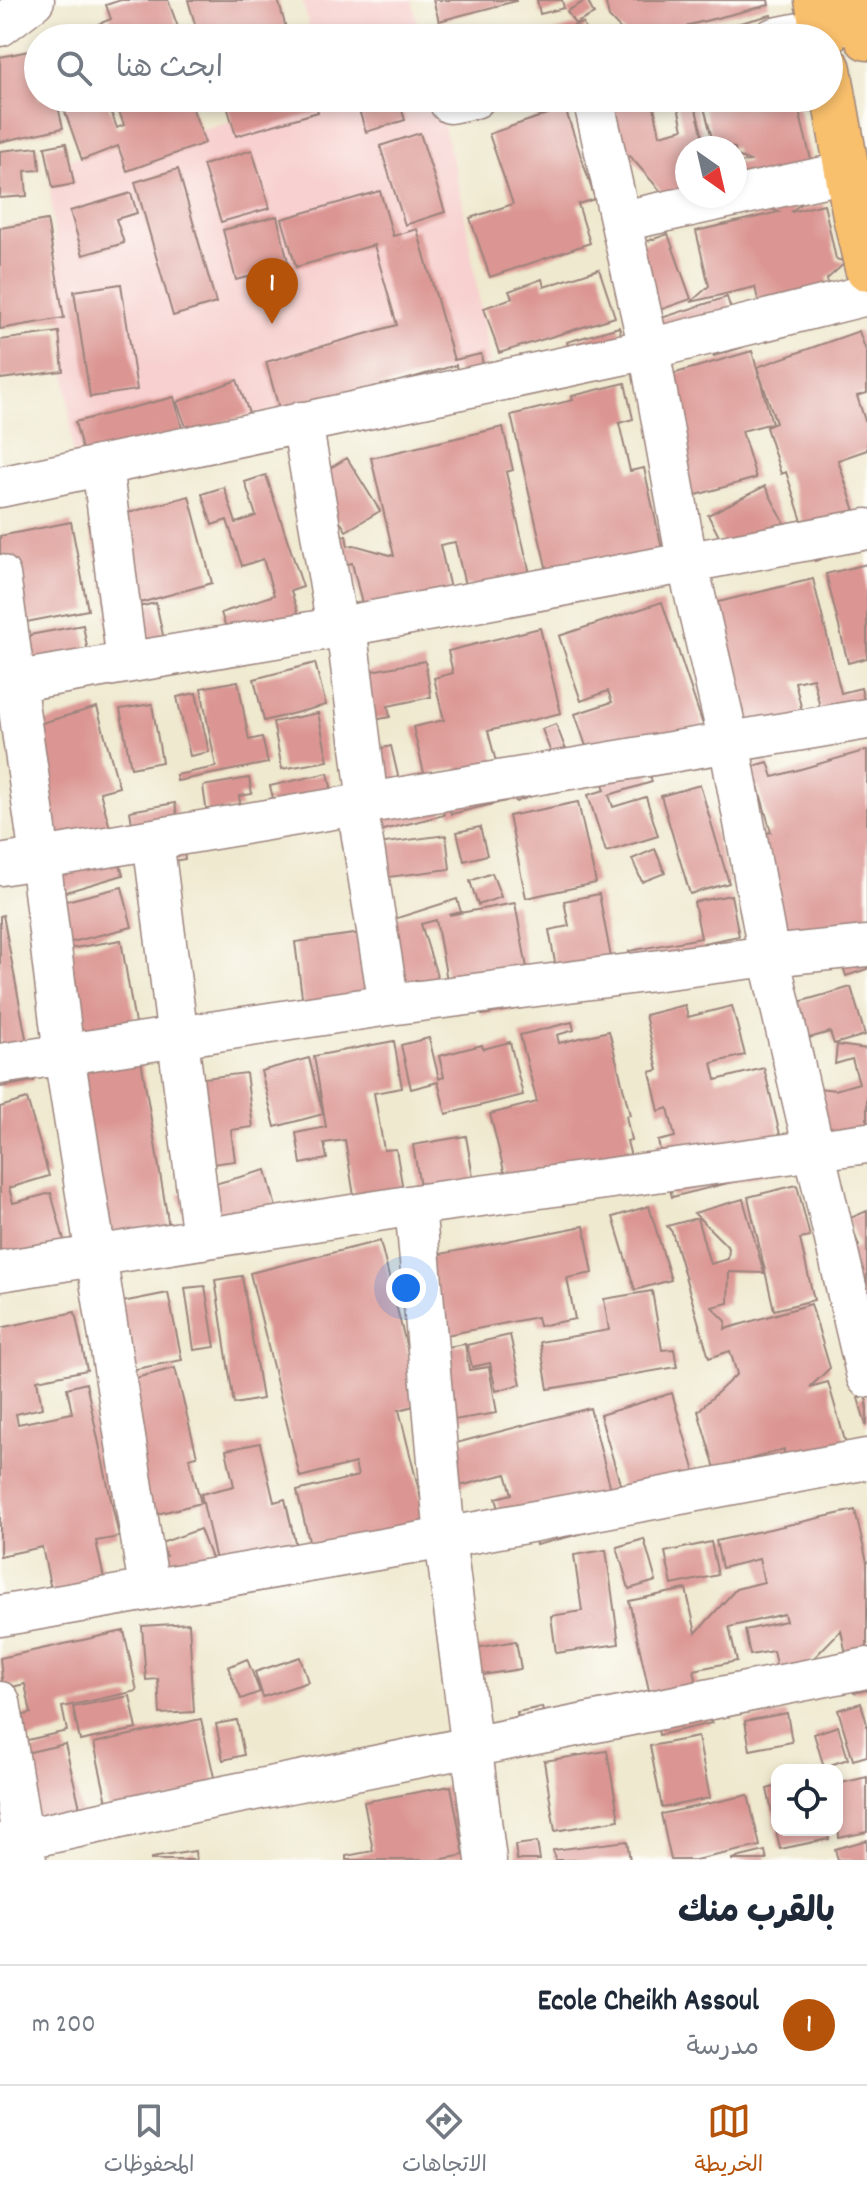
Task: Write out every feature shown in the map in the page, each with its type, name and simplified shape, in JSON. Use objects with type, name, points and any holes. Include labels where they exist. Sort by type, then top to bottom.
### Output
[{"type":"main road","points":[[844,26],[847,172],[861,214],[867,268]]},
{"type":"street","points":[[596,112],[649,349],[687,561],[729,742],[769,956],[867,1377]]},
{"type":"street","points":[[622,221],[847,172]]},
{"type":"street","points":[[0,487],[649,349],[867,295]]},
{"type":"street","points":[[302,422],[341,626],[389,1005]]},
{"type":"street","points":[[102,465],[127,662]]},
{"type":"street","points":[[8,683],[341,626],[867,529]]},
{"type":"street","points":[[0,575],[8,683],[40,858],[64,1055],[94,1256],[149,1588]]},
{"type":"street","points":[[0,865],[867,719]]},
{"type":"street","points":[[153,839],[203,1239]]},
{"type":"street","points":[[0,1064],[389,1005],[867,946]]},
{"type":"street","points":[[0,1271],[415,1205],[867,1143]]},
{"type":"street","points":[[415,1205],[445,1538],[486,1860]]},
{"type":"street","points":[[0,1616],[445,1538],[867,1459]]},
{"type":"street","points":[[0,1702],[16,1848],[199,1801],[867,1668]]},
{"type":"shaded area","points":[[302,0],[412,0],[418,24],[308,24]]},
{"type":"shaded area","points":[[278,112],[440,112],[462,200],[490,363],[73,455],[48,164]]},
{"type":"building","points":[[121,0],[168,0],[177,24],[98,24],[111,19],[106,5]]},
{"type":"building","points":[[188,0],[278,0],[285,24],[195,24]]},
{"type":"building","points":[[433,0],[516,0],[516,1],[439,21]]},
{"type":"building","points":[[537,0],[562,0],[564,8],[540,14]]},
{"type":"building","points":[[587,0],[594,14],[575,24],[567,11]]},
{"type":"building","points":[[610,0],[768,0],[769,5],[693,24],[616,24],[609,17],[606,4]]},
{"type":"building","points":[[771,15],[773,24],[736,24]]},
{"type":"building","points":[[24,52],[24,112],[59,112],[63,128],[0,142],[0,57]]},
{"type":"building","points":[[65,112],[111,112],[117,128],[124,125],[119,112],[194,112],[205,143],[127,171],[118,146],[82,160]]},
{"type":"building","points":[[229,112],[318,112],[236,136]]},
{"type":"building","points":[[360,112],[402,112],[405,120],[366,132]]},
{"type":"building","points":[[553,112],[566,112],[595,199],[578,204],[590,243],[490,277],[470,218],[513,204],[489,134]]},
{"type":"building","points":[[602,112],[655,112],[660,135],[683,129],[679,112],[697,112],[703,136],[675,136],[675,208],[630,156],[613,159]]},
{"type":"building","points":[[705,112],[799,112],[818,189],[791,212],[824,204],[836,259],[846,262],[827,279],[836,319],[766,335],[755,287],[691,302],[709,286],[696,231],[779,212],[747,200],[747,162],[750,161],[747,160],[747,136],[711,136]]},
{"type":"building","points":[[420,133],[445,212],[405,225],[380,146]]},
{"type":"building","points":[[66,143],[74,184],[53,188],[45,147]]},
{"type":"building","points":[[38,147],[40,170],[25,171],[27,196],[0,198],[0,151]]},
{"type":"building","points":[[252,150],[270,208],[221,222],[203,165]]},
{"type":"building","points":[[178,169],[216,303],[173,316],[135,182]]},
{"type":"building","points":[[380,191],[393,236],[417,229],[454,360],[481,354],[486,383],[460,388],[456,365],[340,399],[280,412],[266,362],[397,325],[374,245],[296,267],[282,219]]},
{"type":"building","points":[[131,193],[137,213],[116,219],[124,243],[83,255],[70,211]]},
{"type":"building","points":[[277,216],[289,266],[236,280],[223,230]]},
{"type":"building","points":[[47,220],[64,318],[0,329],[0,228]]},
{"type":"building","points":[[668,234],[691,299],[645,315],[622,250]]},
{"type":"building","points":[[599,269],[615,317],[499,353],[484,308],[512,298],[509,291],[542,279],[544,287]]},
{"type":"building","points":[[121,284],[137,390],[90,397],[74,291]]},
{"type":"building","points":[[727,297],[743,347],[714,356],[703,319],[695,345],[655,320]]},
{"type":"building","points":[[619,327],[628,358],[576,372],[567,342]]},
{"type":"building","points":[[859,331],[867,354],[867,393],[857,396],[867,427],[867,450],[838,460],[866,544],[815,561],[786,472],[781,474],[766,427],[776,423],[757,367]]},
{"type":"building","points":[[59,332],[63,371],[0,379],[0,340]]},
{"type":"building","points":[[752,351],[772,423],[742,431],[756,478],[682,499],[648,381]]},
{"type":"building","points":[[237,380],[249,413],[189,435],[177,402]]},
{"type":"building","points":[[625,383],[633,419],[619,423],[630,471],[644,468],[669,580],[555,606],[511,415]]},
{"type":"building","points":[[174,397],[183,432],[84,457],[75,422]]},
{"type":"building","points":[[503,427],[513,470],[506,472],[535,595],[465,585],[455,542],[440,545],[456,615],[370,637],[352,563],[343,565],[327,540],[346,535],[348,546],[394,556],[371,458]]},
{"type":"building","points":[[347,458],[380,511],[346,531],[339,519],[327,526],[302,485]]},
{"type":"building","points":[[266,475],[303,587],[291,591],[306,637],[237,660],[221,613],[274,595],[263,559],[242,566],[227,520],[212,525],[202,494],[224,487],[236,523],[256,516],[245,482]]},
{"type":"building","points":[[765,486],[787,528],[730,558],[708,515]]},
{"type":"building","points":[[189,496],[212,583],[111,611],[88,524]]},
{"type":"building","points":[[71,522],[88,610],[11,625],[0,567],[0,536]]},
{"type":"building","points":[[867,564],[867,658],[848,663],[826,574]]},
{"type":"building","points":[[813,579],[841,693],[861,688],[867,714],[826,733],[813,678],[795,682],[810,744],[728,731],[698,607]]},
{"type":"building","points":[[662,602],[713,755],[590,758],[575,714],[612,702],[608,691],[581,701],[559,636]]},
{"type":"building","points":[[156,603],[166,649],[115,678],[106,614]]},
{"type":"building","points":[[83,625],[92,675],[28,686],[19,637]]},
{"type":"building","points":[[540,628],[561,713],[488,731],[506,801],[451,814],[442,780],[459,775],[457,767],[433,773],[444,815],[366,834],[352,801],[342,758],[391,746],[399,780],[424,773],[413,727],[444,720],[434,678],[453,673],[448,651]]},
{"type":"building","points":[[425,661],[431,697],[388,706],[390,717],[343,726],[334,678]]},
{"type":"building","points":[[315,663],[326,705],[264,721],[254,679]]},
{"type":"building","points":[[238,681],[249,740],[262,737],[268,763],[177,781],[176,775],[216,767],[201,688]]},
{"type":"building","points":[[196,693],[209,752],[190,756],[177,697]]},
{"type":"building","points":[[152,704],[162,762],[131,768],[120,709]]},
{"type":"building","points":[[97,707],[119,787],[100,792],[123,875],[52,896],[7,733]]},
{"type":"building","points":[[318,713],[328,761],[282,769],[273,722]]},
{"type":"building","points":[[556,724],[577,779],[516,802],[505,771],[551,753],[542,729]]},
{"type":"building","points":[[643,750],[652,782],[609,795],[613,807],[646,797],[658,836],[606,852],[588,795],[605,790],[597,764]]},
{"type":"building","points":[[867,750],[867,969],[846,976],[841,960],[792,975],[752,838],[771,832],[758,786],[730,794],[724,775],[768,762],[773,777]]},
{"type":"building","points":[[328,773],[339,823],[262,801],[273,798],[270,786]]},
{"type":"building","points":[[249,778],[252,794],[239,796],[241,808],[207,814],[203,786]]},
{"type":"building","points":[[700,785],[729,883],[690,894],[661,796]]},
{"type":"building","points":[[578,802],[596,883],[526,898],[509,816]]},
{"type":"building","points":[[175,803],[185,859],[139,867],[130,811]]},
{"type":"building","points":[[480,827],[487,855],[464,861],[457,832]]},
{"type":"building","points":[[446,835],[450,869],[374,879],[370,845]]},
{"type":"building","points":[[655,849],[665,873],[642,882],[632,859]]},
{"type":"building","points":[[492,873],[501,897],[478,905],[470,881]]},
{"type":"building","points":[[122,887],[132,927],[48,948],[38,908]]},
{"type":"building","points":[[599,894],[616,984],[561,995],[549,930],[569,926],[564,901]]},
{"type":"building","points":[[731,895],[739,936],[703,943],[708,974],[635,987],[629,951],[701,938],[694,902]]},
{"type":"building","points":[[457,899],[461,912],[449,915],[515,903],[534,1006],[482,1015],[474,975],[447,980],[436,920],[421,924],[446,1005],[410,1016],[372,926]]},
{"type":"building","points":[[3,915],[34,1081],[0,1087],[0,916]]},
{"type":"building","points":[[362,933],[370,1003],[304,1012],[295,942]]},
{"type":"building","points":[[121,940],[174,1257],[93,1272],[51,952]]},
{"type":"building","points":[[851,987],[865,1035],[834,1044],[830,1032],[802,1040],[792,1004]]},
{"type":"building","points":[[685,1005],[688,1017],[732,1006],[745,1055],[712,1063],[716,1080],[764,1068],[788,1168],[672,1197],[658,1141],[675,1137],[668,1108],[659,1111],[650,1072],[658,1070],[645,1015]]},
{"type":"building","points":[[572,1022],[574,1030],[557,1035],[559,1043],[609,1031],[630,1115],[626,1116],[631,1140],[627,1141],[636,1177],[513,1207],[490,1114],[537,1102],[520,1035]]},
{"type":"building","points":[[429,1038],[439,1079],[444,1077],[439,1056],[482,1045],[483,1049],[510,1042],[523,1095],[446,1114],[438,1082],[411,1089],[401,1045]]},
{"type":"building","points":[[394,1041],[402,1088],[374,1093],[384,1150],[396,1149],[408,1219],[359,1227],[345,1140],[324,1143],[327,1159],[301,1164],[296,1133],[326,1127],[314,1056]]},
{"type":"building","points":[[837,1045],[867,1049],[867,1159],[827,1171],[802,1086],[835,1090],[859,1083],[852,1059],[835,1064]]},
{"type":"building","points":[[309,1058],[323,1114],[275,1127],[261,1071]]},
{"type":"building","points":[[246,1073],[253,1127],[231,1130],[235,1161],[182,1168],[171,1082]]},
{"type":"building","points":[[27,1099],[49,1176],[9,1188],[13,1203],[51,1193],[66,1247],[0,1266],[0,1107]]},
{"type":"building","points":[[466,1136],[478,1206],[425,1216],[413,1145]]},
{"type":"building","points":[[266,1170],[283,1234],[194,1255],[178,1194]]},
{"type":"building","points":[[797,1185],[810,1237],[800,1239],[814,1300],[774,1310],[748,1197]]},
{"type":"building","points":[[743,1199],[764,1273],[729,1272],[728,1303],[712,1307],[726,1321],[725,1329],[811,1304],[830,1368],[810,1387],[828,1382],[854,1472],[784,1456],[784,1449],[741,1462],[750,1495],[725,1502],[698,1411],[737,1374],[730,1351],[709,1358],[672,1232],[667,1226],[697,1218],[710,1264],[728,1259],[729,1248],[694,1213]]},
{"type":"building","points":[[649,1206],[671,1280],[635,1290],[613,1217]]},
{"type":"building","points":[[867,1211],[867,1333],[823,1260],[859,1246],[848,1219]]},
{"type":"building","points":[[584,1226],[593,1273],[567,1278],[575,1319],[539,1326],[537,1317],[431,1338],[415,1259]]},
{"type":"building","points":[[380,1241],[421,1404],[399,1410],[432,1544],[316,1570],[297,1491],[358,1476],[355,1463],[300,1477],[250,1273]]},
{"type":"building","points":[[242,1276],[262,1399],[234,1404],[215,1280]]},
{"type":"building","points":[[205,1286],[215,1347],[194,1350],[185,1288]]},
{"type":"building","points":[[652,1291],[662,1350],[674,1349],[677,1367],[548,1389],[540,1342],[609,1330],[604,1299]]},
{"type":"building","points":[[168,1293],[182,1360],[121,1372],[107,1305]]},
{"type":"building","points":[[75,1312],[87,1370],[37,1380],[42,1408],[16,1414],[18,1424],[72,1413],[67,1388],[86,1383],[119,1537],[96,1541],[106,1588],[53,1599],[42,1547],[0,1556],[0,1328]]},
{"type":"building","points":[[510,1335],[521,1384],[496,1391],[490,1363],[472,1367],[467,1345]]},
{"type":"building","points":[[465,1344],[469,1370],[489,1367],[497,1413],[441,1422],[429,1350]]},
{"type":"building","points":[[175,1368],[197,1456],[189,1458],[201,1503],[141,1518],[108,1385]]},
{"type":"building","points":[[672,1393],[699,1486],[627,1507],[600,1415]]},
{"type":"building","points":[[867,1395],[867,1424],[866,1425],[858,1398]]},
{"type":"building","points":[[590,1408],[620,1524],[536,1545],[530,1521],[504,1528],[496,1498],[512,1494],[506,1474],[452,1488],[441,1447]]},
{"type":"building","points":[[260,1443],[274,1502],[285,1499],[301,1568],[222,1587],[201,1494],[234,1486],[226,1450]]},
{"type":"building","points":[[855,1510],[867,1562],[867,1690],[854,1693],[841,1630],[782,1691],[773,1651],[750,1655],[745,1630],[786,1621],[784,1614],[729,1627],[737,1661],[694,1670],[704,1716],[712,1723],[659,1735],[629,1601],[686,1589],[696,1633],[736,1589],[764,1582],[759,1559],[722,1568],[716,1541]]},
{"type":"building","points":[[200,1529],[215,1569],[155,1590],[146,1564],[166,1556],[161,1543]]},
{"type":"building","points":[[644,1539],[656,1581],[629,1589],[617,1547]]},
{"type":"building","points":[[711,1542],[718,1575],[672,1585],[665,1552]]},
{"type":"building","points":[[606,1550],[619,1644],[556,1653],[551,1616],[582,1611],[574,1555]]},
{"type":"building","points":[[189,1623],[194,1712],[160,1714],[158,1679],[146,1680],[142,1626]]},
{"type":"building","points":[[124,1631],[137,1691],[62,1707],[67,1731],[23,1741],[18,1717],[31,1713],[25,1684],[3,1689],[0,1658]]},
{"type":"building","points":[[516,1641],[521,1669],[469,1677],[464,1650]]},
{"type":"building","points":[[300,1657],[308,1682],[263,1697],[255,1672]]},
{"type":"building","points":[[247,1659],[260,1692],[241,1699],[228,1667]]},
{"type":"building","points":[[130,1696],[137,1729],[80,1741],[73,1707]]},
{"type":"building","points":[[861,1703],[867,1724],[867,1756],[853,1760],[838,1710]]},
{"type":"building","points":[[542,1707],[545,1721],[521,1735],[517,1712]]},
{"type":"building","points":[[787,1713],[792,1742],[750,1750],[745,1721]]},
{"type":"building","points":[[201,1719],[216,1786],[110,1816],[94,1743]]},
{"type":"building","points":[[237,1720],[244,1755],[223,1760],[216,1724]]},
{"type":"building","points":[[838,1726],[848,1759],[823,1764],[814,1734]]},
{"type":"building","points":[[698,1737],[710,1798],[662,1808],[650,1746]]},
{"type":"building","points":[[65,1744],[82,1816],[29,1829],[12,1756]]},
{"type":"building","points":[[607,1751],[619,1820],[555,1831],[544,1761]]},
{"type":"building","points":[[867,1777],[867,1832],[839,1838],[843,1836],[843,1783]]},
{"type":"building","points":[[451,1786],[464,1855],[438,1860],[346,1860],[346,1856],[373,1851],[364,1802]]},
{"type":"building","points":[[748,1795],[760,1846],[695,1860],[671,1860],[661,1814]]},
{"type":"building","points":[[777,1836],[828,1836],[829,1839],[780,1849]]},
{"type":"building","points":[[867,1840],[867,1860],[838,1860],[835,1849]]},
{"type":"building","points":[[627,1841],[630,1860],[555,1860],[553,1850]]},
{"type":"building","points":[[537,1842],[540,1860],[517,1860],[515,1845]]},
{"type":"building","points":[[195,1851],[196,1860],[151,1860],[151,1858]]},
{"type":"building","points":[[765,1851],[767,1860],[732,1860],[732,1859]]},
{"type":"place","name":"Ecole Cheikh Assoul","points":[[272,324]]}]
